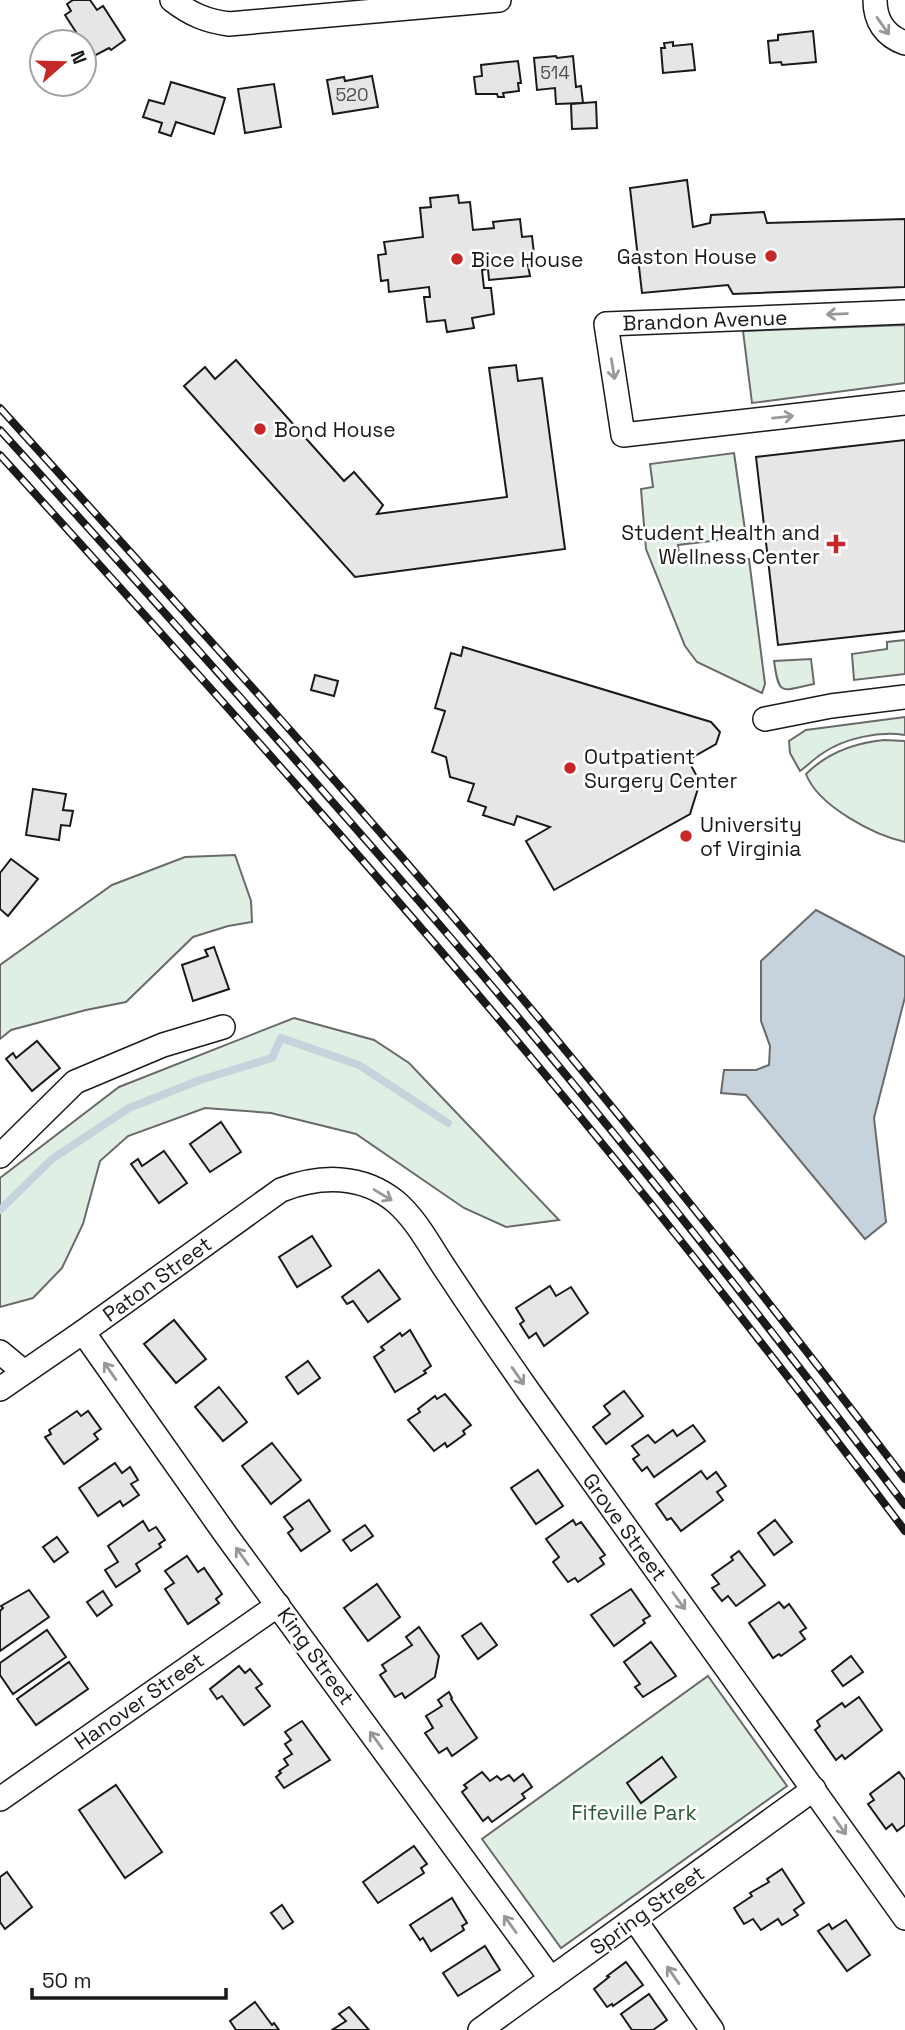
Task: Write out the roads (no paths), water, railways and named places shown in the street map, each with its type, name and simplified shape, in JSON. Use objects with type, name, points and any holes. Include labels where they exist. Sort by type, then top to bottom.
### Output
[{"type":"street","points":[[172,0],[189,13],[210,22],[229,24],[499,0]]},
{"type":"street","points":[[875,0],[876,16],[882,28],[891,37],[905,43]]},
{"type":"street","name":"Brandon Avenue","points":[[905,312],[606,324],[623,435],[905,403]]},
{"type":"street","points":[[765,719],[831,706],[905,697]]},
{"type":"street","points":[[0,1156],[75,1082],[163,1045],[223,1027]]},
{"type":"street","name":"Grove Street","points":[[319,1180],[334,1178],[358,1182],[381,1192],[397,1203],[413,1221],[490,1337],[905,1918]]},
{"type":"street","name":"Paton Street","points":[[0,1389],[282,1190],[304,1181],[319,1180]]},
{"type":"street","name":"King Street","points":[[83,1332],[551,1979]]},
{"type":"street","points":[[0,1352],[24,1372]]},
{"type":"street","name":"Hanover Street","points":[[4,1787],[278,1605]]},
{"type":"street","name":"Spring Street","points":[[480,2030],[814,1789]]},
{"type":"street","points":[[635,1920],[712,2030]]},
{"type":"waterway","points":[[0,1210],[52,1159],[129,1108],[200,1080],[272,1058],[281,1038],[359,1065],[448,1123]]},
{"type":"railway","points":[[0,408],[298,739],[473,940],[692,1206],[905,1479]]},
{"type":"railway","points":[[0,430],[283,746],[509,1006],[682,1218],[905,1505]]},
{"type":"railway","points":[[0,455],[153,624],[454,966],[717,1286],[905,1531]]},
{"type":"place","name":"Gaston House","points":[[771,256]]},
{"type":"place","name":"Bice House","points":[[457,259]]},
{"type":"place","name":"Bond House","points":[[260,429]]},
{"type":"place","name":"Student Health and Wellness Center","points":[[836,544]]},
{"type":"place","name":"Outpatient Surgery Center","points":[[570,768]]},
{"type":"place","name":"University of Virginia","points":[[686,836]]},
{"type":"park label","name":"Fifeville Park","points":[[634,1812]]}]
